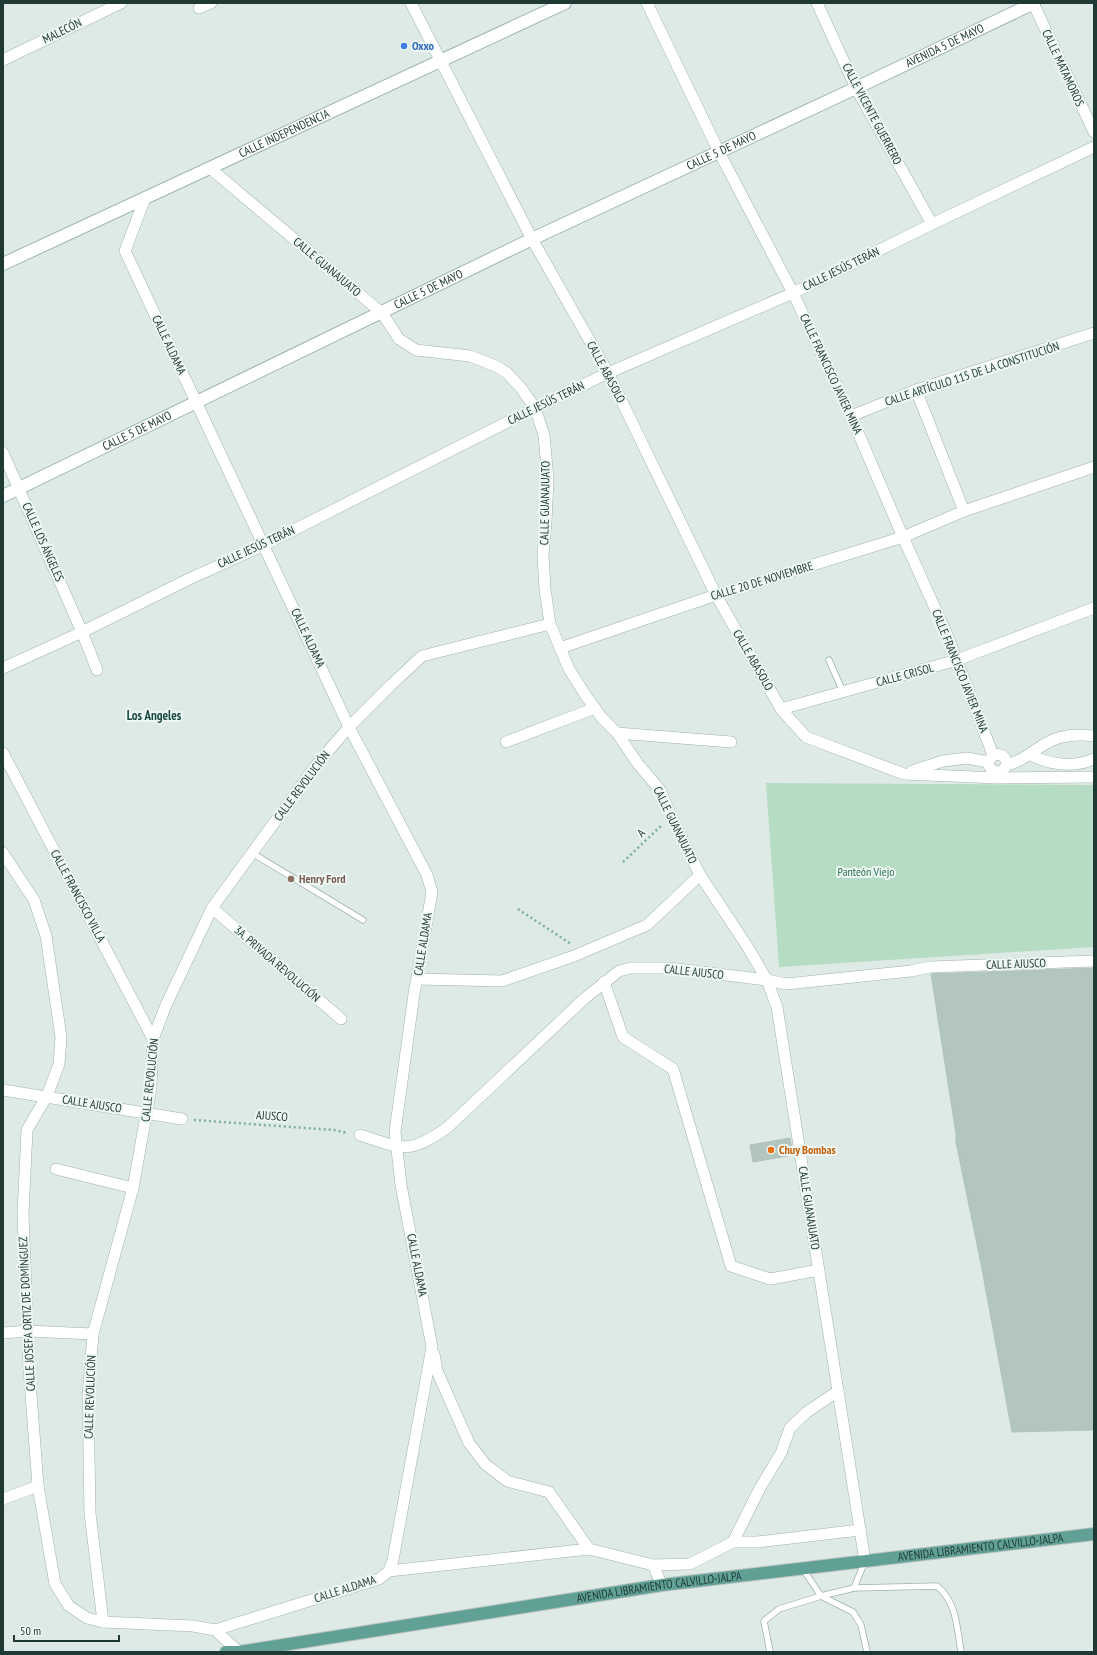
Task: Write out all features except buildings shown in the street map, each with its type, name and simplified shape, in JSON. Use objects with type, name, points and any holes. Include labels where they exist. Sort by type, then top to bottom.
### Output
[{"type":"main road","name":"CALLE INDEPENDENCIA","points":[[3,264],[211,169],[565,3]]},
{"type":"main road","name":"AVENIDA 5 DE MAYO","points":[[856,88],[1033,3]]},
{"type":"main road","name":"CALLE 5 DE MAYO","points":[[3,496],[532,239],[856,88]]},
{"type":"main road","name":"AVENIDA LIBRAMIENTO CALVILLO-JALPA","points":[[226,1652],[239,1652],[662,1585],[1094,1534]]},
{"type":"street","name":"MALECÓN","points":[[3,60],[121,3]]},
{"type":"street","points":[[199,8],[211,3]]},
{"type":"street","name":"CALLE ABASOLO","points":[[411,3],[532,239],[608,373],[716,595],[781,709],[806,736],[904,774]]},
{"type":"street","name":"CALLE FRANCISCO JAVIER MINA","points":[[647,3],[719,152],[793,293],[851,416],[903,538],[948,637],[990,758]]},
{"type":"street","name":"CALLE VICENTE GUERRERO","points":[[817,3],[856,88],[932,224]]},
{"type":"street","name":"CALLE MATAMOROS","points":[[1033,3],[1094,132]]},
{"type":"street","name":"CALLE JESÚS TERÁN","points":[[3,668],[82,632],[264,544],[608,373],[793,293],[932,224],[1094,147]]},
{"type":"street","name":"CALLE GUANAJUATO","points":[[211,169],[382,313],[399,339],[416,350],[470,356],[496,366],[507,373],[521,388],[535,408],[544,435],[548,479],[543,555],[545,589],[550,624],[569,669],[602,718],[617,733],[638,764],[660,790],[700,875],[747,946],[767,980],[777,1007],[865,1561]]},
{"type":"street","name":"CALLE ALDAMA","points":[[145,198],[125,252],[349,727],[428,875],[432,892],[418,979],[414,994],[395,1132],[401,1185],[432,1347],[393,1560],[389,1571],[379,1579],[215,1630]]},
{"type":"street","name":"CALLE ARTÍCULO 115 DE LA CONSTITUCIÓN","points":[[851,416],[916,390],[1094,333]]},
{"type":"street","points":[[916,390],[964,511]]},
{"type":"street","name":"CALLE LOS ÁNGELES","points":[[3,454],[82,632],[97,670]]},
{"type":"street","name":"CALLE 20 DE NOVIEMBRE","points":[[560,648],[716,595],[903,538],[964,511],[1094,467]]},
{"type":"street","name":"CALLE CRISOL","points":[[781,709],[957,660],[1094,608]]},
{"type":"street","name":"CALLE REVOLUCIÓN","points":[[103,1622],[90,1513],[88,1396],[94,1334],[133,1188],[151,1088],[153,1039],[166,1005],[212,908],[317,764],[349,727],[422,656],[550,624]]},
{"type":"street","points":[[506,742],[595,708]]},
{"type":"street","points":[[617,733],[731,742]]},
{"type":"street","points":[[904,774],[943,761],[967,758],[990,758],[998,754],[1003,755],[1007,765],[1018,762],[1047,743],[1062,737],[1083,735],[1094,736]]},
{"type":"street","name":"CALLE FRANCISCO VILLA","points":[[3,753],[153,1039]]},
{"type":"street","points":[[1030,754],[1040,760],[1056,764],[1086,762],[1094,759]]},
{"type":"street","points":[[904,774],[997,778],[1094,777]]},
{"type":"street","name":"CALLE JOSEFA ORTIZ DE DOMÍNGUEZ","points":[[3,853],[34,900],[46,936],[61,1037],[59,1064],[47,1096],[26,1130],[23,1214],[29,1368],[38,1486],[55,1584],[69,1606],[87,1618],[103,1622],[193,1626],[215,1630]]},
{"type":"street","name":"CALLE GUANAJUATO","points":[[418,979],[502,981],[583,952],[647,925],[700,875]]},
{"type":"street","name":"3A. PRIVADA REVOLUCIÓN","points":[[212,908],[341,1020]]},
{"type":"street","name":"CALLE AJUSCO","points":[[360,1135],[396,1147],[411,1147],[429,1140],[448,1127],[579,1003],[619,971],[631,968],[669,968],[767,980],[786,984],[911,971],[930,967],[1094,961]]},
{"type":"street","points":[[604,982],[623,1037],[673,1069],[730,1266],[770,1279],[819,1270]]},
{"type":"street","name":"CALLE AJUSCO","points":[[3,1090],[182,1119]]},
{"type":"street","points":[[56,1169],[133,1188]]},
{"type":"street","points":[[3,1333],[28,1331],[94,1334]]},
{"type":"street","points":[[432,1347],[437,1371],[443,1386],[469,1443],[485,1464],[507,1481],[549,1492],[589,1549]]},
{"type":"street","points":[[733,1542],[760,1488],[781,1453],[790,1428],[807,1412],[838,1391]]},
{"type":"street","points":[[3,1499],[38,1486]]},
{"type":"street","points":[[389,1571],[589,1549],[653,1565],[690,1564],[733,1542],[757,1542],[860,1530]]},
{"type":"street","points":[[653,1565],[662,1585]]},
{"type":"street","points":[[215,1630],[239,1652]]},
{"type":"lane","points":[[829,660],[843,692]]},
{"type":"lane","points":[[252,853],[363,920]]},
{"type":"lane","points":[[854,1588],[865,1561]]},
{"type":"lane","points":[[803,1569],[821,1596],[853,1612],[861,1625],[867,1652]]},
{"type":"lane","points":[[770,1652],[764,1621],[779,1609],[854,1588],[937,1586],[945,1592],[952,1604],[961,1652]]},
{"type":"path","name":"A","points":[[623,862],[671,816]]},
{"type":"path","points":[[518,909],[583,952]]},
{"type":"path","name":"AJUSCO","points":[[182,1119],[334,1130],[360,1135]]},
{"type":"green space","name":"Panteón Viejo","points":[[766,783],[1094,785],[1094,947],[779,967]]},
{"type":"place","name":"Oxxo","points":[[404,46]]},
{"type":"place","name":"Henry Ford","points":[[291,879]]},
{"type":"place","name":"Chuy Bombas","points":[[771,1150]]},
{"type":"district","name":"Los Angeles","points":[[154,715]]}]
